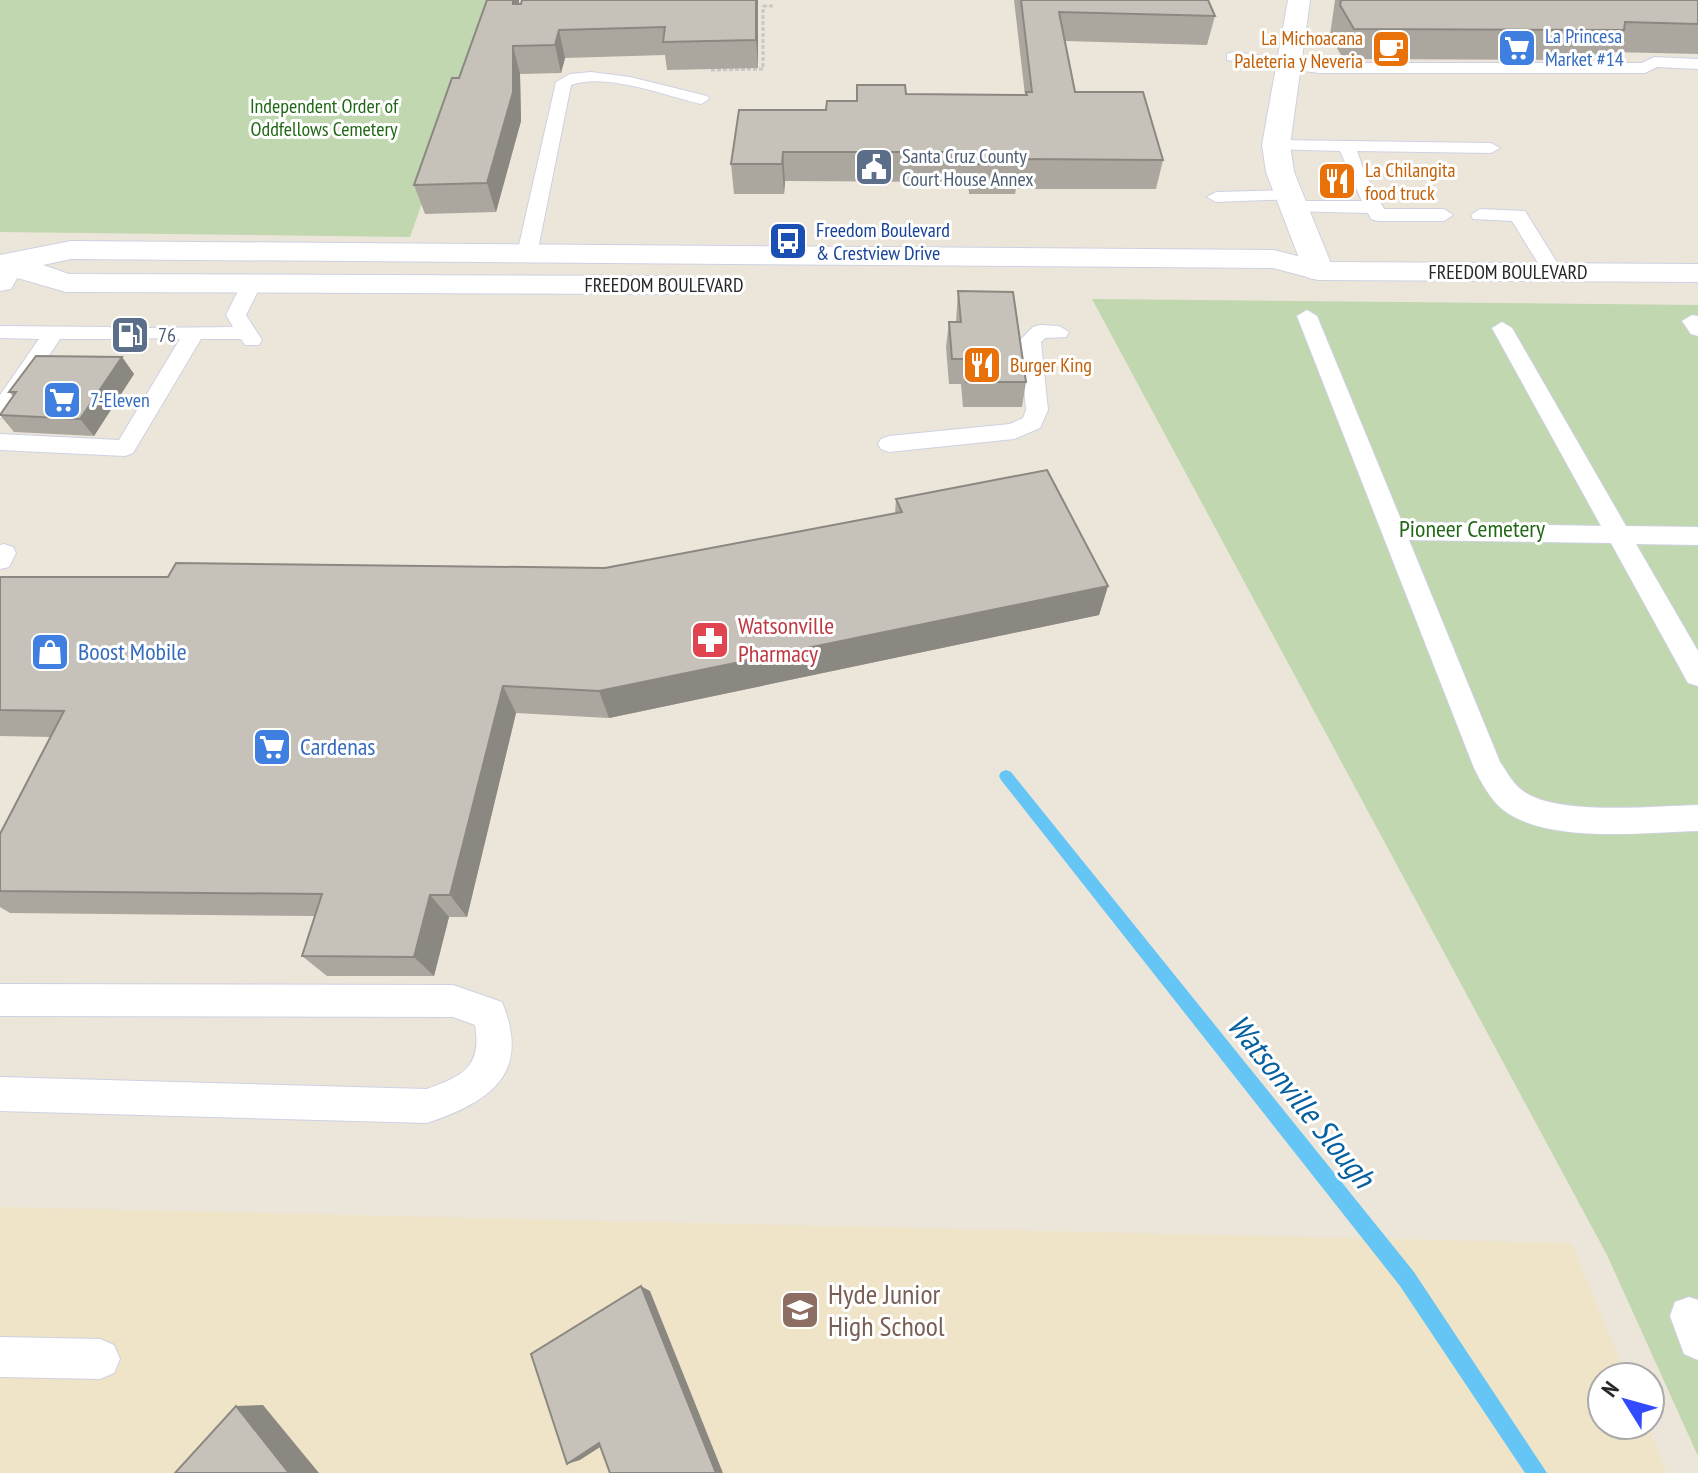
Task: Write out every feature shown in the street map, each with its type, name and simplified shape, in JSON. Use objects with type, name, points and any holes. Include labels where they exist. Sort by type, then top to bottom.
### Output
[{"type":"main road","points":[[1299,0],[1276,145],[1280,172],[1319,271]]},
{"type":"main road","name":"FREEDOM BOULEVARD","points":[[3,270],[71,250],[1274,259],[1319,271],[1698,273]]},
{"type":"main road","name":"FREEDOM BOULEVARD","points":[[3,270],[66,283],[699,286]]},
{"type":"main road","name":"FREEDOM BOULEVARD","points":[[890,285],[1282,285],[1319,271]]},
{"type":"lane","points":[[1233,57],[1319,68],[1363,69],[1645,68],[1654,62],[1698,64]]},
{"type":"lane","points":[[527,254],[564,82],[571,77],[590,75],[701,99]]},
{"type":"lane","points":[[1276,145],[1491,148]]},
{"type":"lane","points":[[1347,146],[1355,171],[1378,215],[1444,215]]},
{"type":"lane","points":[[1216,197],[1374,207]]},
{"type":"lane","points":[[1480,215],[1518,215],[1553,272]]},
{"type":"lane","points":[[148,333],[249,336],[236,315],[252,283]]},
{"type":"lane","points":[[1307,316],[1488,768],[1508,795],[1534,812],[1560,818],[1698,818]]},
{"type":"lane","points":[[1502,328],[1698,675]]},
{"type":"lane","points":[[889,444],[1014,431],[1032,423],[1037,410],[1030,340],[1040,331],[1059,332]]},
{"type":"lane","points":[[0,332],[110,333]]},
{"type":"lane","points":[[0,411],[54,333]]},
{"type":"lane","points":[[0,442],[125,448],[194,333]]},
{"type":"lane","points":[[1393,531],[1698,536]]},
{"type":"lane","points":[[0,1000],[453,1001],[490,1014],[496,1042],[491,1068],[467,1094],[427,1106],[0,1094]]},
{"type":"lane","points":[[1698,1318],[1689,1316],[1698,1340]]},
{"type":"lane","points":[[0,1357],[100,1359]]},
{"type":"path","points":[[706,71],[763,69],[763,6],[775,6]]},
{"type":"shaded area","name":"Hyde Junior High School","points":[[0,1207],[1571,1243],[1620,1361],[1586,1361],[1586,1441],[1654,1441],[1667,1473],[0,1473]]},
{"type":"green space","name":"Independent Order of Oddfellows Cemetery","points":[[0,0],[493,0],[410,237],[0,232]]},
{"type":"green space","name":"Pioneer Cemetery","points":[[1092,299],[1698,305],[1698,1456],[1666,1385],[1666,1361],[1655,1361],[1607,1255]]},
{"type":"building","points":[[487,0],[513,0],[513,4],[521,4],[522,0],[756,0],[756,40],[663,42],[665,27],[559,30],[555,45],[513,46],[513,92],[487,183],[414,185],[452,78],[459,78]]},
{"type":"building","points":[[1021,0],[1208,0],[1215,16],[1059,12],[1075,92],[1143,92],[1163,160],[1019,159],[1020,164],[972,164],[971,152],[783,152],[782,164],[731,164],[739,110],[826,110],[827,101],[857,101],[857,85],[905,85],[906,94],[1027,95],[1026,92],[1032,92]]},
{"type":"building","points":[[1341,0],[1698,0],[1698,24],[1625,22],[1624,30],[1354,29],[1340,5]]},
{"type":"building","name":"Burger King","points":[[958,291],[1013,292],[1026,382],[966,382],[964,359],[952,359],[949,322],[961,322]]},
{"type":"building","points":[[36,356],[122,357],[80,419],[0,415],[16,392],[9,392]]},
{"type":"building","points":[[1047,470],[1108,586],[599,691],[503,686],[450,895],[430,895],[414,957],[302,956],[322,894],[0,891],[0,834],[64,711],[0,710],[0,577],[168,577],[176,563],[605,568],[902,512],[896,499]]},
{"type":"building","points":[[641,1286],[716,1473],[610,1473],[599,1443],[567,1464],[531,1354]]},
{"type":"building","points":[[236,1406],[289,1473],[175,1473]]},
{"type":"waterway","name":"Watsonville Slough","points":[[1006,776],[1407,1279],[1537,1473]]},
{"type":"place","name":"La Princesa Market #14","points":[[1517,48]]},
{"type":"place","name":"La Michoacana Paleteria y Neveria","points":[[1391,49]]},
{"type":"place","name":"Santa Cruz County Court House Annex","points":[[874,167]]},
{"type":"place","name":"La Chilangita food truck","points":[[1337,181]]},
{"type":"place","name":"Freedom Boulevard & Crestview Drive","points":[[788,241]]},
{"type":"place","name":"76","points":[[130,335]]},
{"type":"place","name":"Burger King","points":[[982,365]]},
{"type":"place","name":"7-Eleven","points":[[62,400]]},
{"type":"place","name":"Watsonville Pharmacy","points":[[710,640]]},
{"type":"place","name":"Boost Mobile","points":[[50,652]]},
{"type":"place","name":"Cardenas","points":[[272,747]]},
{"type":"place","name":"Hyde Junior High School","points":[[800,1310]]}]
